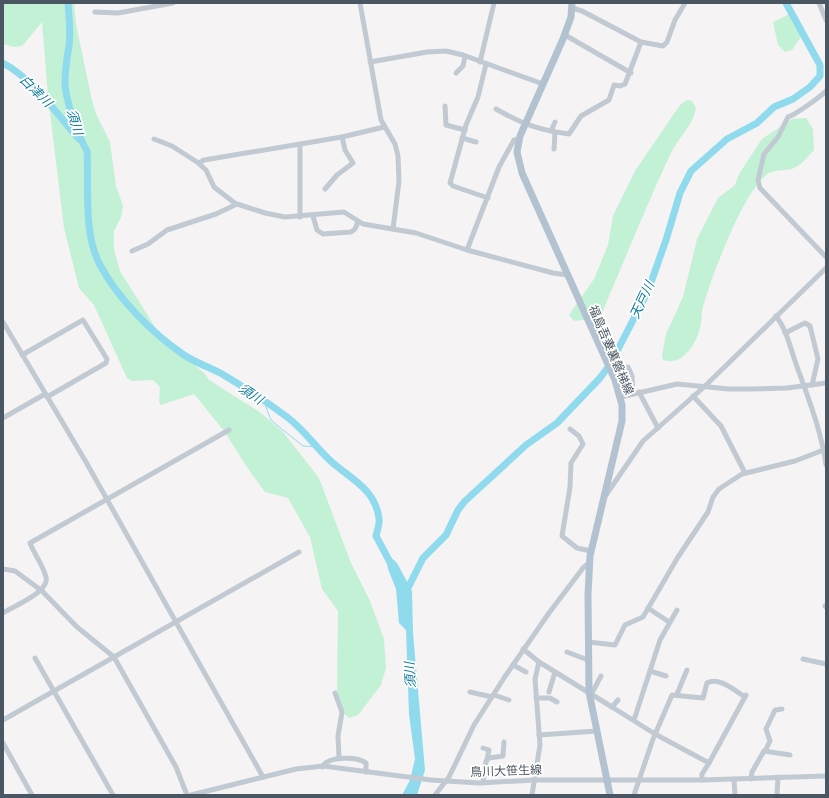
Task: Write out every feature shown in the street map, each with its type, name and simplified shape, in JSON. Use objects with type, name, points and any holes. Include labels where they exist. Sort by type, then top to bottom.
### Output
[{"type":"main road","name":"福島吾妻裏磐梯線","points":[[572,5],[565,35],[524,124],[519,139],[517,152],[518,162],[615,380],[621,397],[622,421],[603,497],[590,562],[588,642],[590,693],[610,795]]},
{"type":"street","points":[[95,12],[118,13],[173,3]]},
{"type":"street","points":[[360,3],[381,120],[395,144],[398,156],[399,181],[393,229]]},
{"type":"street","points":[[480,62],[494,3]]},
{"type":"street","points":[[572,5],[642,42],[665,45],[675,20],[685,3]]},
{"type":"street","points":[[819,3],[826,20]]},
{"type":"street","points":[[565,35],[631,73]]},
{"type":"street","points":[[496,109],[524,124],[553,132],[569,134],[581,116],[609,100],[614,85],[624,86],[631,73],[642,42]]},
{"type":"street","points":[[370,62],[435,51],[451,51],[543,84]]},
{"type":"street","points":[[456,73],[463,66],[465,56]]},
{"type":"street","points":[[486,64],[478,97],[462,138],[450,185],[488,198]]},
{"type":"street","points":[[510,72],[515,68]]},
{"type":"street","points":[[826,91],[802,107],[797,114],[788,117],[778,137],[764,154],[758,182],[760,188],[826,257]]},
{"type":"street","points":[[445,106],[446,124],[465,130]]},
{"type":"street","points":[[554,149],[553,132],[555,122]]},
{"type":"street","points":[[199,163],[204,160],[342,137],[384,127]]},
{"type":"street","points":[[325,188],[337,175],[354,163],[345,150],[342,137]]},
{"type":"street","points":[[462,138],[476,142]]},
{"type":"street","points":[[154,139],[172,146],[199,163],[206,170],[214,187],[236,204],[280,216],[300,217],[342,212],[349,214],[358,222],[416,234],[467,250],[553,273],[568,275]]},
{"type":"street","points":[[467,250],[499,167],[514,140],[519,139]]},
{"type":"street","points":[[300,144],[300,217]]},
{"type":"street","points":[[132,251],[148,244],[167,230],[216,214],[236,204]]},
{"type":"street","points":[[313,216],[317,230],[323,234],[352,232],[358,222]]},
{"type":"street","points":[[603,497],[607,494],[638,447],[704,387],[826,268]]},
{"type":"street","points":[[776,316],[785,333],[824,443],[826,465]]},
{"type":"street","points":[[3,418],[106,363],[107,359],[83,320],[22,355]]},
{"type":"street","points":[[3,322],[107,500],[263,777]]},
{"type":"street","points":[[785,333],[805,324],[810,326],[818,361],[812,386]]},
{"type":"street","points":[[628,367],[632,376],[633,394]]},
{"type":"street","points":[[621,397],[668,384],[690,384],[704,387],[737,389],[812,386],[826,383]]},
{"type":"street","points":[[639,392],[658,428]]},
{"type":"street","points":[[693,396],[721,426],[745,473]]},
{"type":"street","points":[[570,429],[579,436],[583,444],[571,464],[570,487],[562,536],[577,548],[591,551]]},
{"type":"street","points":[[3,612],[42,591],[46,584],[46,576],[30,543],[228,430]]},
{"type":"street","points":[[588,642],[615,644],[625,625],[642,617],[678,557],[708,512],[716,492],[735,477],[745,473],[795,461],[825,449]]},
{"type":"street","points":[[3,720],[299,552]]},
{"type":"street","points":[[434,795],[446,781],[474,726],[523,649],[583,568],[590,562]]},
{"type":"street","points":[[3,569],[15,570],[42,591],[77,627],[114,657],[176,768],[187,795]]},
{"type":"street","points":[[648,608],[669,622]]},
{"type":"street","points":[[634,720],[660,640],[677,610]]},
{"type":"street","points":[[523,649],[539,662],[655,734],[709,763]]},
{"type":"street","points":[[567,652],[588,660]]},
{"type":"street","points":[[35,658],[113,795]]},
{"type":"street","points":[[803,659],[826,664]]},
{"type":"street","points":[[532,795],[540,745],[535,680],[539,662]]},
{"type":"street","points":[[513,665],[526,672]]},
{"type":"street","points":[[677,694],[687,670]]},
{"type":"street","points":[[650,671],[666,676]]},
{"type":"street","points":[[549,692],[555,672]]},
{"type":"street","points":[[590,693],[601,676]]},
{"type":"street","points":[[634,795],[655,734],[671,696],[677,694],[703,698],[706,683],[711,681],[721,682],[746,696],[702,774],[702,780]]},
{"type":"street","points":[[470,692],[509,700]]},
{"type":"street","points":[[335,693],[342,708],[342,719],[338,736],[339,758]]},
{"type":"street","points":[[536,698],[550,698],[557,702]]},
{"type":"street","points":[[612,707],[618,700]]},
{"type":"street","points":[[751,779],[752,772],[770,740],[766,730],[775,710],[782,709]]},
{"type":"street","points":[[539,735],[597,731]]},
{"type":"street","points":[[486,760],[489,758],[503,756],[504,742]]},
{"type":"street","points":[[3,743],[32,795]]},
{"type":"street","points":[[483,748],[489,750],[483,782]]},
{"type":"street","points":[[765,751],[790,755]]},
{"type":"street","points":[[322,766],[326,762],[339,758],[363,760],[366,763],[367,773]]},
{"type":"street","name":"鳥川大笹生線","points":[[191,795],[306,767],[322,766],[367,773],[431,780],[483,782],[535,780],[702,780],[826,776]]},
{"type":"street","points":[[777,795],[778,778]]},
{"type":"street","points":[[734,779],[735,795]]},
{"type":"green space","points":[[3,3],[74,3],[76,24],[91,96],[96,114],[110,142],[116,186],[123,206],[121,217],[114,231],[114,250],[120,271],[160,335],[205,374],[209,380],[261,413],[283,432],[319,478],[351,563],[370,601],[384,639],[386,668],[381,685],[358,715],[349,718],[343,713],[337,694],[338,611],[322,589],[310,537],[288,498],[265,492],[224,431],[194,394],[161,405],[159,402],[160,387],[153,380],[132,381],[127,378],[94,305],[79,288],[64,228],[48,96],[42,22],[22,46],[14,47],[3,44]]},
{"type":"green space","points":[[788,15],[793,15],[798,19],[801,37],[792,50],[785,52],[778,45],[773,22]]},
{"type":"green space","points":[[687,100],[692,101],[696,108],[692,121],[670,155],[601,315],[592,319],[574,321],[569,315],[594,279],[608,245],[613,216],[635,171],[680,105]]},
{"type":"green space","points":[[806,118],[813,129],[814,150],[797,167],[772,172],[765,176],[757,185],[736,222],[714,273],[703,306],[697,337],[689,351],[683,356],[677,360],[663,360],[662,355],[666,334],[683,297],[697,239],[718,198],[735,185],[739,174],[762,139],[792,119]]},
{"type":"water","points":[[386,553],[397,563],[412,591],[413,633],[425,770],[417,795],[402,795],[410,780],[415,759],[409,714],[406,630],[399,623],[396,589],[388,569]]},
{"type":"waterway","name":"須川","points":[[68,3],[70,35],[65,82],[67,98],[73,117],[87,151],[89,225],[91,239],[100,265],[126,303],[160,337],[184,355],[222,374],[294,422],[328,459],[362,486],[373,500],[377,508],[379,525],[376,536],[391,564]]},
{"type":"waterway","name":"天戸川","points":[[406,592],[423,558],[446,535],[458,510],[464,502],[526,445],[557,423],[600,378],[611,363],[648,291],[666,240],[680,193],[691,171],[727,139],[757,123],[774,107],[793,99],[810,87],[820,76],[820,65],[786,3]]},
{"type":"waterway","name":"白津川","points":[[3,63],[25,78],[79,139]]},
{"type":"waterway","points":[[264,402],[271,420],[278,426],[303,446],[318,447]]}]
